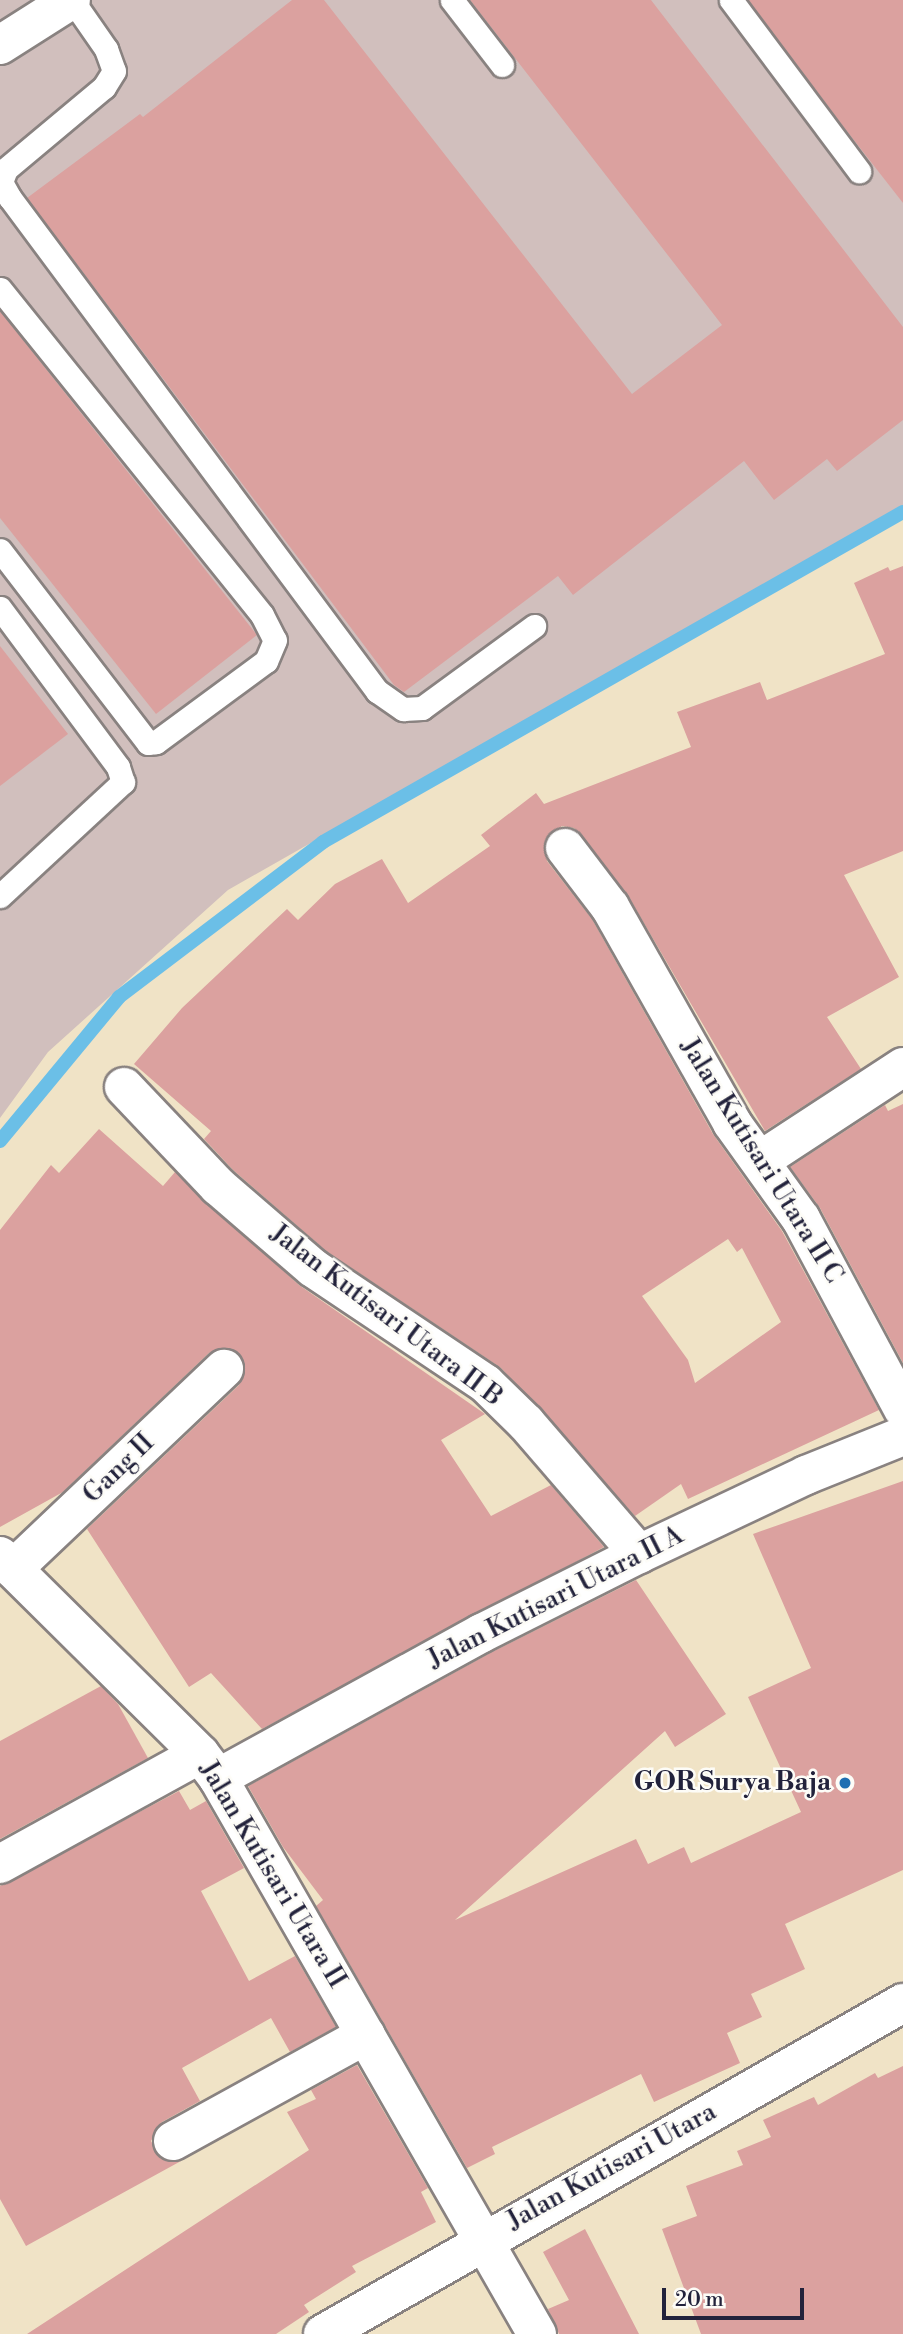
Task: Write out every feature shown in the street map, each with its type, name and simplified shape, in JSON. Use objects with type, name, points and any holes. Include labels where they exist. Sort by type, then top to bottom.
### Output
[{"type":"street","points":[[0,46],[71,0]]},
{"type":"street","name":"Jalan Kutisari Utara II C","points":[[565,848],[610,907],[732,1123],[801,1219],[903,1409]]},
{"type":"street","points":[[761,1160],[903,1067]]},
{"type":"street","name":"Jalan Kutisari Utara II B","points":[[124,1087],[218,1186],[313,1268],[486,1384],[534,1432],[639,1554]]},
{"type":"street","name":"Gang II","points":[[7,1562],[223,1369]]},
{"type":"street","name":"Jalan Kutisari Utara II A","points":[[0,1864],[209,1766],[639,1554],[806,1475],[903,1436]]},
{"type":"street","name":"Jalan Kutisari Utara II","points":[[7,1562],[209,1766],[485,2239],[537,2334]]},
{"type":"street","name":"Jalan Kutisari Utara","points":[[323,2334],[485,2239],[903,2003]]},
{"type":"street","points":[[173,2141],[366,2035]]},
{"type":"lane","points":[[71,0],[106,49],[114,71],[104,87],[6,169],[1,182],[18,209],[377,691],[402,709],[422,708],[534,626]]},
{"type":"lane","points":[[452,0],[502,65]]},
{"type":"lane","points":[[731,0],[859,171]]},
{"type":"lane","points":[[0,289],[262,615],[275,640],[266,661],[156,742],[148,743],[0,550]]},
{"type":"lane","points":[[0,608],[118,766],[123,782],[0,897]]},
{"type":"shaded area","points":[[0,0],[903,0],[903,506],[228,890],[48,1052],[0,1118]]},
{"type":"building","points":[[292,0],[324,0],[632,394],[722,325],[470,0],[651,0],[903,327],[903,420],[837,471],[827,459],[774,500],[744,461],[573,595],[558,576],[404,692],[394,685],[27,198],[140,114],[143,117]]},
{"type":"building","points":[[748,0],[903,0],[903,203],[839,121]]},
{"type":"building","points":[[0,311],[257,635],[156,714],[0,518]]},
{"type":"building","points":[[903,566],[903,851],[844,875],[899,977],[827,1017],[861,1069],[765,1131],[627,894],[574,828],[562,826],[545,840],[547,861],[592,919],[713,1134],[782,1231],[879,1410],[688,1499],[681,1484],[635,1516],[501,1368],[326,1251],[233,1170],[204,1139],[211,1131],[134,1064],[182,1008],[287,909],[298,920],[335,884],[382,859],[408,903],[490,846],[481,835],[536,793],[544,804],[691,747],[677,712],[760,682],[767,700],[885,654],[854,583],[888,567],[890,571]],"holes":[[[728,1239],[737,1252],[742,1248],[781,1322],[695,1383],[688,1360],[642,1296]]]},
{"type":"building","points":[[0,646],[68,734],[0,786]]},
{"type":"building","points":[[903,1104],[903,1363],[820,1208],[790,1167],[885,1105],[888,1111]]},
{"type":"building","points":[[99,1129],[163,1186],[175,1172],[299,1285],[485,1414],[441,1440],[491,1516],[551,1485],[604,1547],[262,1729],[211,1673],[189,1687],[87,1529],[239,1385],[245,1365],[239,1354],[220,1348],[209,1353],[63,1492],[0,1527],[0,1230],[51,1165],[59,1173]]},
{"type":"building","points":[[903,1481],[903,1870],[785,1924],[805,1969],[751,1994],[762,2017],[727,2033],[740,2063],[654,2102],[641,2074],[492,2147],[495,2154],[467,2168],[316,1906],[323,1900],[283,1847],[248,1786],[492,1652],[636,1580],[726,1714],[675,1747],[665,1731],[455,1920],[636,1839],[648,1864],[684,1847],[691,1863],[801,1812],[748,1697],[811,1668],[753,1534]]},
{"type":"building","points":[[101,1686],[118,1704],[148,1758],[0,1839],[0,1741]]},
{"type":"building","points":[[179,1791],[190,1810],[206,1801],[244,1868],[201,1891],[249,1981],[295,1956],[336,2027],[290,2052],[271,2018],[182,2068],[200,2101],[162,2122],[151,2141],[161,2159],[181,2161],[26,2246],[0,2199],[0,1886]]},
{"type":"building","points":[[357,2065],[428,2188],[421,2192],[436,2222],[352,2266],[356,2272],[304,2305],[309,2312],[276,2334],[27,2334],[309,2150],[287,2112],[316,2099],[311,2090]]},
{"type":"building","points":[[903,2066],[903,2334],[701,2334],[662,2229],[697,2216],[686,2186],[743,2165],[737,2151],[771,2137],[763,2120],[814,2097],[818,2105],[875,2073],[878,2078]]},
{"type":"building","points":[[585,2229],[639,2334],[559,2334],[548,2309],[569,2300],[543,2252]]},
{"type":"waterway","points":[[0,1141],[119,997],[323,842],[903,512]]},
{"type":"place","name":"GOR Surya Baja","points":[[845,1783]]}]
